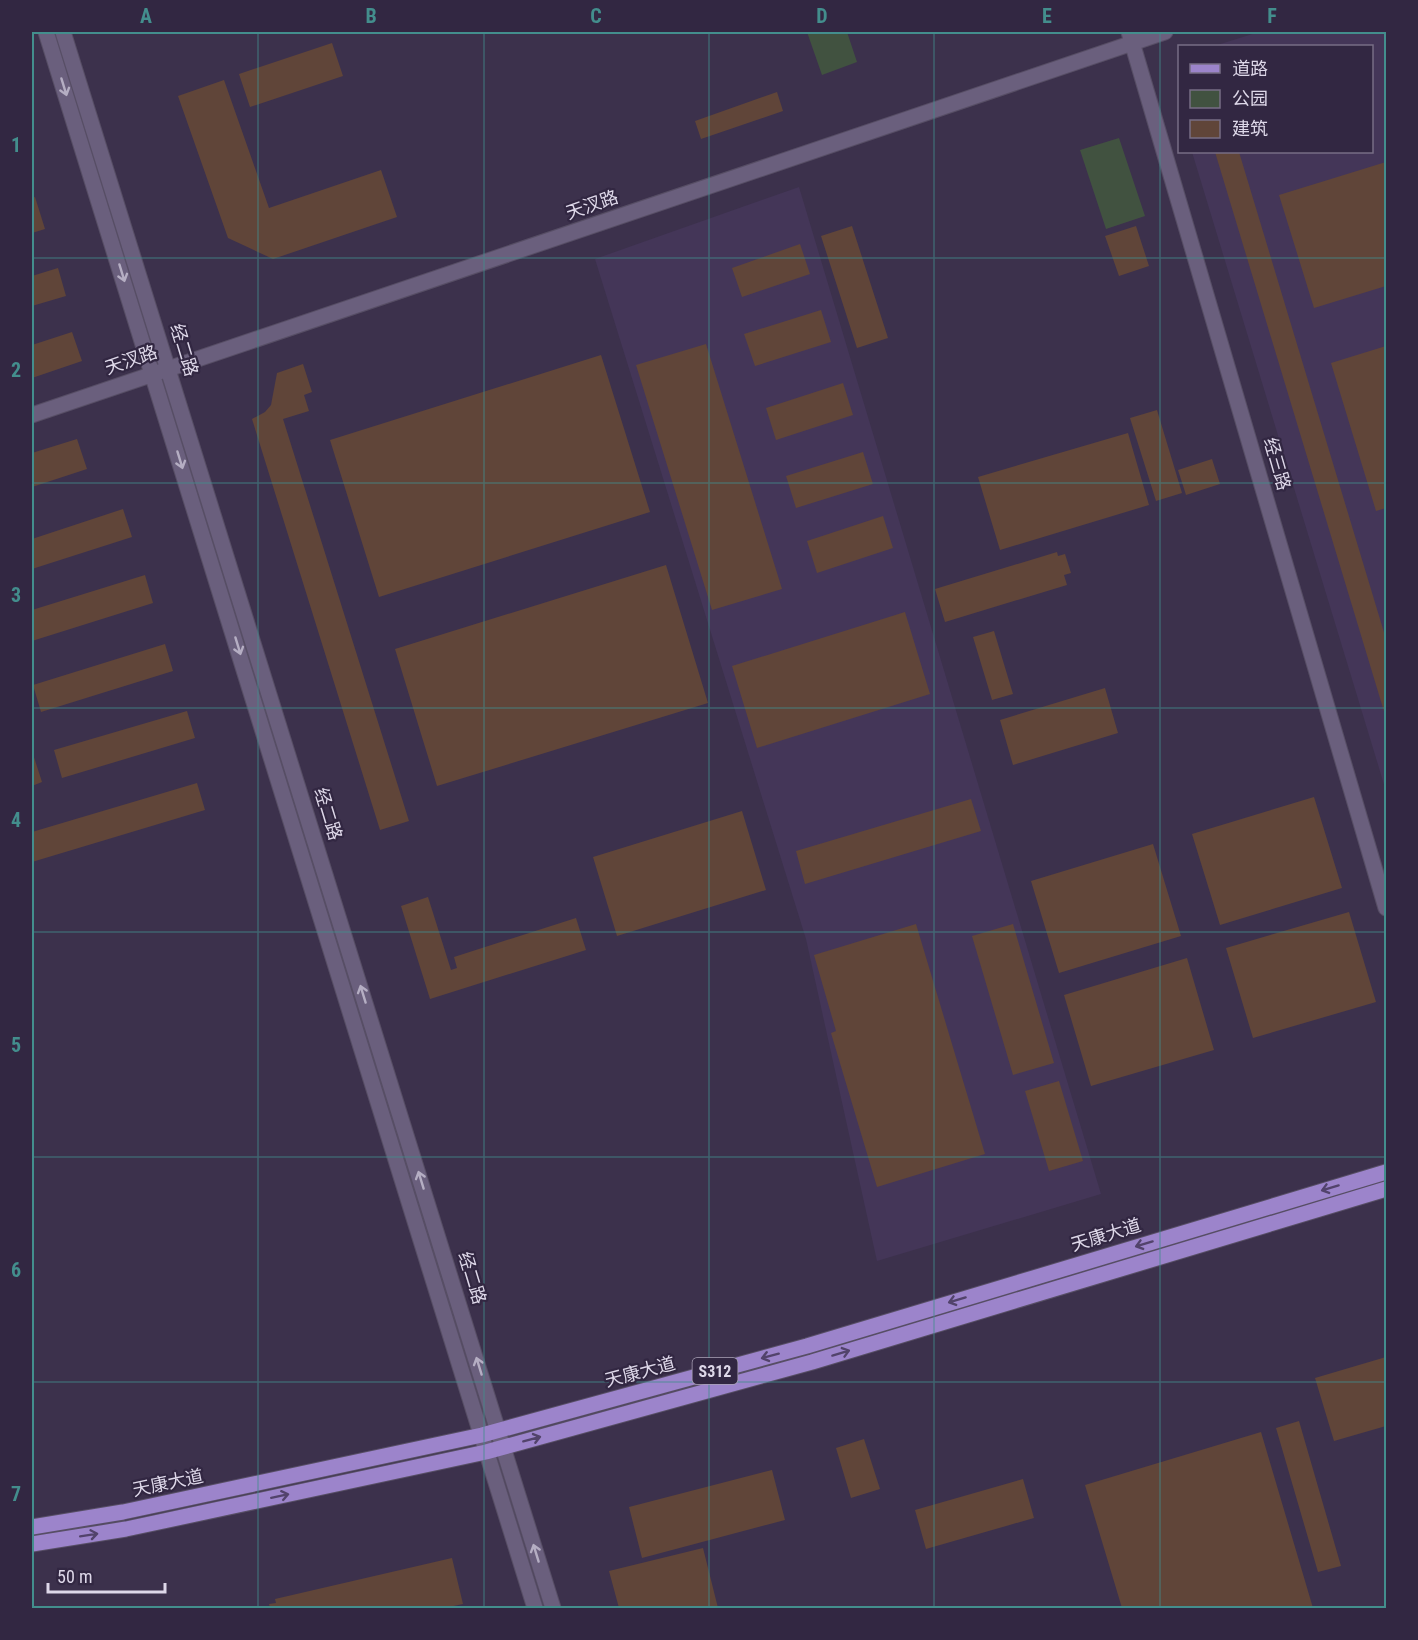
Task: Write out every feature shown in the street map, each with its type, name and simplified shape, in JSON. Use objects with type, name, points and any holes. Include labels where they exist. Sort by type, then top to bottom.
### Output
[{"type":"main road","name":"天康大道","points":[[32,1527],[134,1510],[499,1431],[807,1346],[1386,1172]]},
{"type":"main road","name":"天康大道","points":[[32,1544],[126,1529],[488,1451],[812,1362],[1386,1189]]},
{"type":"street","name":"经二路","points":[[46,32],[536,1608]]},
{"type":"street","name":"经二路","points":[[63,32],[554,1608]]},
{"type":"street","name":"天汊路","points":[[32,415],[1131,37],[1164,32]]},
{"type":"street","name":"经三路","points":[[1131,37],[1386,908]]},
{"type":"shaded area","points":[[1259,32],[1386,32],[1386,791],[1192,153],[1373,153],[1373,45],[1217,45]]},
{"type":"shaded area","points":[[799,187],[1101,1194],[877,1261],[806,939],[595,259]]},
{"type":"green space","points":[[807,32],[847,32],[857,62],[822,75]]},
{"type":"green space","points":[[1119,138],[1145,216],[1106,229],[1080,150]]},
{"type":"building","points":[[332,43],[343,76],[250,107],[239,74]]},
{"type":"building","points":[[224,80],[269,208],[381,170],[397,217],[273,259],[228,238],[178,96]]},
{"type":"building","points":[[777,92],[783,111],[701,139],[695,121]]},
{"type":"building","points":[[1215,153],[1239,153],[1386,639],[1386,718]]},
{"type":"building","points":[[1386,162],[1386,286],[1314,308],[1279,195]]},
{"type":"building","points":[[35,197],[45,229],[32,233],[32,198]]},
{"type":"building","points":[[852,226],[888,338],[857,348],[821,236]]},
{"type":"building","points":[[1136,226],[1149,266],[1119,276],[1105,236]]},
{"type":"building","points":[[800,244],[810,274],[742,297],[732,268]]},
{"type":"building","points":[[58,268],[66,296],[32,306],[32,276]]},
{"type":"building","points":[[821,310],[831,342],[755,366],[744,334]]},
{"type":"building","points":[[72,332],[82,361],[32,378],[32,345]]},
{"type":"building","points":[[706,344],[782,589],[712,610],[636,365]]},
{"type":"building","points":[[1386,346],[1386,508],[1376,511],[1331,363]]},
{"type":"building","points":[[601,355],[650,512],[379,597],[330,440]]},
{"type":"building","points":[[303,364],[312,392],[304,395],[309,411],[283,419],[409,821],[380,830],[252,419],[265,412],[271,405],[277,373]]},
{"type":"building","points":[[843,383],[853,415],[776,440],[766,408]]},
{"type":"building","points":[[1157,410],[1182,493],[1156,501],[1130,418]]},
{"type":"building","points":[[1128,433],[1149,505],[1000,550],[978,477]]},
{"type":"building","points":[[77,439],[87,469],[32,487],[32,453]]},
{"type":"building","points":[[863,452],[873,484],[796,508],[786,476]]},
{"type":"building","points":[[1212,459],[1220,484],[1186,495],[1178,470]]},
{"type":"building","points":[[123,509],[132,537],[32,569],[32,539]]},
{"type":"building","points":[[883,516],[893,548],[817,573],[807,541]]},
{"type":"building","points":[[1057,552],[1058,556],[1065,554],[1071,573],[1064,575],[1067,585],[945,622],[935,589]]},
{"type":"building","points":[[666,565],[708,703],[437,786],[395,649]]},
{"type":"building","points":[[145,575],[153,603],[32,641],[32,610]]},
{"type":"building","points":[[905,612],[930,694],[757,748],[732,666]]},
{"type":"building","points":[[994,631],[1013,694],[992,700],[973,637]]},
{"type":"building","points":[[165,644],[173,671],[41,712],[33,685]]},
{"type":"building","points":[[1105,688],[1118,733],[1013,765],[1000,720]]},
{"type":"building","points":[[187,711],[195,738],[62,778],[54,750]]},
{"type":"building","points":[[32,751],[42,782],[32,786]]},
{"type":"building","points":[[197,783],[205,810],[32,862],[32,832]]},
{"type":"building","points":[[1314,797],[1342,888],[1220,925],[1192,834]]},
{"type":"building","points":[[971,799],[981,831],[805,884],[796,851]]},
{"type":"building","points":[[742,811],[766,890],[617,936],[593,857]]},
{"type":"building","points":[[1153,844],[1181,936],[1059,973],[1031,881]]},
{"type":"building","points":[[428,897],[451,970],[457,968],[454,957],[576,918],[586,950],[430,999],[401,906]]},
{"type":"building","points":[[1349,912],[1376,1002],[1253,1038],[1226,948]]},
{"type":"building","points":[[916,924],[985,1154],[877,1187],[831,1033],[836,1031],[814,955]]},
{"type":"building","points":[[1013,924],[1054,1063],[1013,1075],[972,936]]},
{"type":"building","points":[[1187,958],[1214,1050],[1091,1086],[1064,995]]},
{"type":"building","points":[[1059,1081],[1083,1161],[1049,1171],[1025,1091]]},
{"type":"building","points":[[1386,1357],[1386,1426],[1334,1441],[1315,1378]]},
{"type":"building","points":[[1299,1421],[1341,1566],[1318,1572],[1276,1428]]},
{"type":"building","points":[[1261,1432],[1313,1608],[1122,1608],[1085,1485]]},
{"type":"building","points":[[864,1439],[880,1489],[851,1498],[836,1448]]},
{"type":"building","points":[[772,1470],[785,1520],[642,1558],[629,1507]]},
{"type":"building","points":[[1023,1479],[1034,1518],[926,1549],[915,1510]]},
{"type":"building","points":[[703,1548],[718,1608],[619,1608],[609,1571]]},
{"type":"building","points":[[452,1558],[463,1604],[444,1608],[270,1608],[269,1604],[276,1603],[275,1599]]}]
